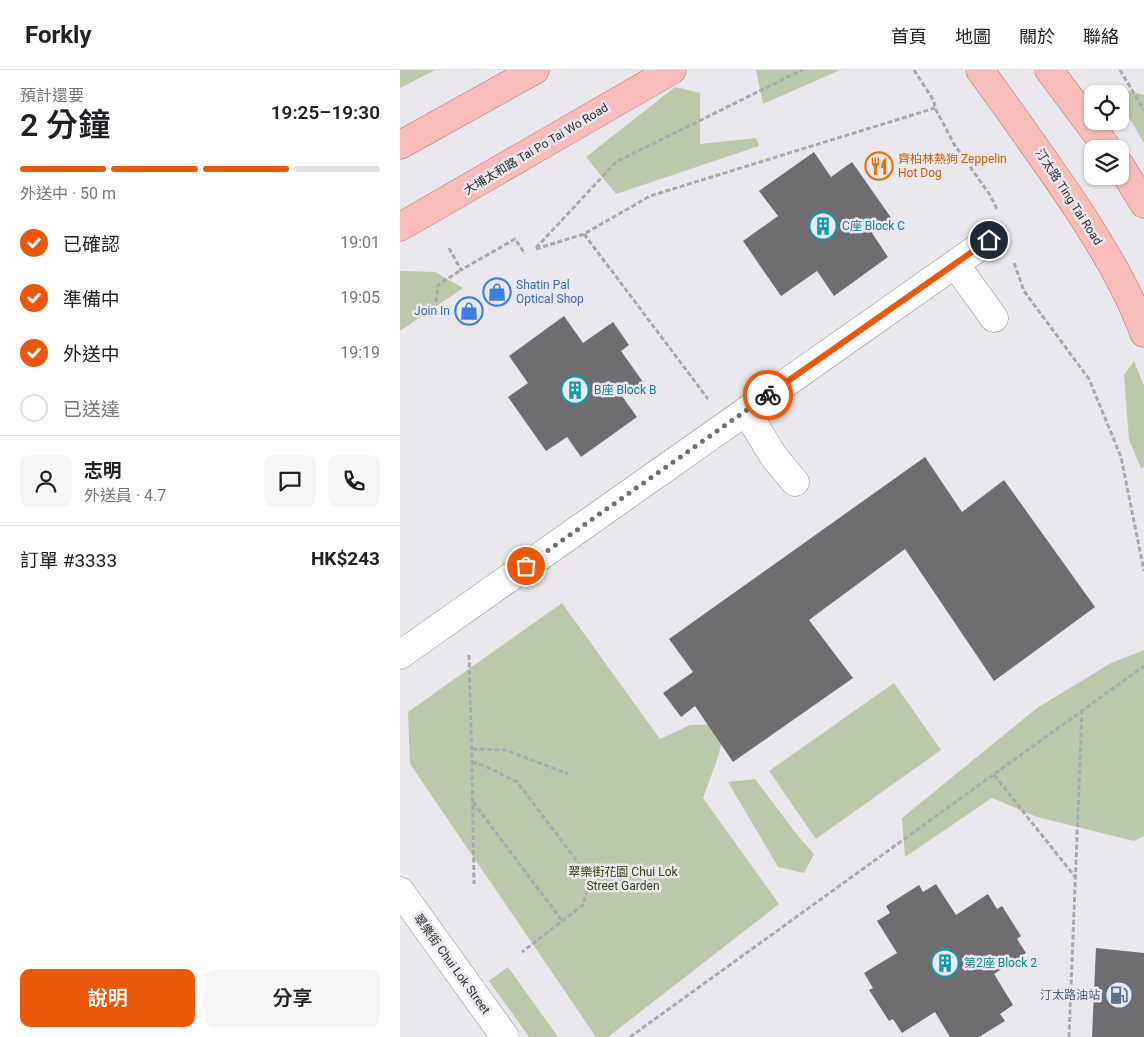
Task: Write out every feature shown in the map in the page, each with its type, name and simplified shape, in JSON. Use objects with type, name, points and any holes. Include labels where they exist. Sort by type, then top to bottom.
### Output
[{"type":"main road","points":[[400,145],[534,70]]},
{"type":"main road","name":"大埔太和路 Tai Po Tai Wo Road","points":[[400,228],[672,70]]},
{"type":"main road","name":"汀太路 Ting Tai Road","points":[[980,70],[1046,161],[1097,240],[1115,269],[1138,315],[1144,333]]},
{"type":"main road","points":[[1049,70],[1101,140]]},
{"type":"main road","points":[[1129,180],[1144,204]]},
{"type":"street","points":[[400,655],[989,240]]},
{"type":"street","points":[[955,264],[994,318]]},
{"type":"street","points":[[746,411],[774,457],[795,482]]},
{"type":"street","name":"翠樂街 Chui Lok Street","points":[[400,891],[505,1037]]},
{"type":"path","points":[[802,70],[616,162],[536,249],[584,234],[650,196],[936,108]]},
{"type":"path","points":[[914,70],[934,101],[954,144],[995,203]]},
{"type":"path","points":[[1120,70],[1144,110]]},
{"type":"path","points":[[584,234],[709,400]]},
{"type":"path","points":[[436,302],[438,285],[515,239],[525,254]]},
{"type":"path","points":[[449,248],[461,270]]},
{"type":"path","points":[[1012,257],[1024,291],[1090,380],[1121,457],[1144,571]]},
{"type":"path","points":[[469,655],[474,884]]},
{"type":"path","points":[[630,1037],[1144,666]]},
{"type":"path","points":[[1069,1037],[1082,711]]},
{"type":"path","points":[[472,748],[506,750],[568,774]]},
{"type":"path","points":[[472,762],[486,766],[517,782],[583,868],[588,886],[583,906],[522,952]]},
{"type":"path","points":[[994,775],[1076,879]]},
{"type":"path","points":[[472,801],[563,922]]},
{"type":"green space","points":[[400,70],[435,70],[400,88]]},
{"type":"green space","points":[[756,70],[840,70],[763,104]]},
{"type":"green space","points":[[675,87],[700,93],[700,144],[756,138],[759,146],[616,194],[586,157]]},
{"type":"green space","points":[[1129,91],[1144,95],[1144,143],[1129,117]]},
{"type":"green space","points":[[400,271],[435,272],[463,288],[400,331]]},
{"type":"green space","points":[[1134,361],[1144,386],[1144,467],[1141,468],[1129,440],[1124,375]]},
{"type":"green space","name":"翠樂街花園 Chui Lok Street Garden","points":[[562,603],[660,739],[690,725],[727,724],[717,760],[703,798],[779,904],[608,1037],[596,1037],[410,764],[408,712]]},
{"type":"green space","points":[[1144,650],[1144,836],[1134,841],[1037,817],[992,798],[905,857],[902,818],[1037,708],[1111,663]]},
{"type":"green space","points":[[894,683],[941,750],[816,839],[769,771]]},
{"type":"green space","points":[[755,779],[814,854],[804,873],[778,867],[728,782]]},
{"type":"green space","points":[[508,967],[558,1037],[529,1037],[489,981]]},
{"type":"building","name":"C座 Block C","points":[[814,152],[831,177],[852,162],[892,219],[872,233],[888,257],[834,296],[817,271],[781,296],[743,241],[778,216],[759,191]]},
{"type":"building","name":"B座 Block B","points":[[564,316],[583,343],[613,322],[629,345],[621,351],[643,382],[622,396],[637,417],[581,457],[567,437],[546,451],[508,397],[528,383],[509,356]]},
{"type":"building","points":[[925,457],[962,512],[1004,480],[1095,607],[994,681],[905,549],[809,620],[853,678],[733,762],[695,706],[681,717],[663,693],[693,672],[669,639]]},
{"type":"building","name":"第2座 Block 2","points":[[936,884],[956,915],[988,894],[997,909],[1002,906],[1021,936],[1017,939],[1026,953],[994,974],[1013,1005],[1000,1014],[1005,1021],[979,1037],[950,1037],[935,1012],[902,1033],[893,1019],[889,1021],[869,990],[873,988],[864,973],[897,953],[877,921],[890,913],[886,906],[919,885],[923,892]]},
{"type":"building","name":"汀太路油站","points":[[1096,948],[1144,953],[1144,1037],[1092,1037]]},
{"type":"way so far","points":[[526,566],[768,395]]},
{"type":"place","name":"齊柏林熱狗 Zeppelin Hot Dog","points":[[879,166]]},
{"type":"place","name":"C座 Block C","points":[[823,226]]},
{"type":"place","name":"Shatin Pal Optical Shop","points":[[497,292]]},
{"type":"place","name":"Join In","points":[[469,311]]},
{"type":"place","name":"B座 Block B","points":[[575,390]]},
{"type":"place","name":"第2座 Block 2","points":[[945,963]]},
{"type":"place","name":"汀太路油站","points":[[1119,995]]},
{"type":"route","points":[[768,395],[989,240]]}]
